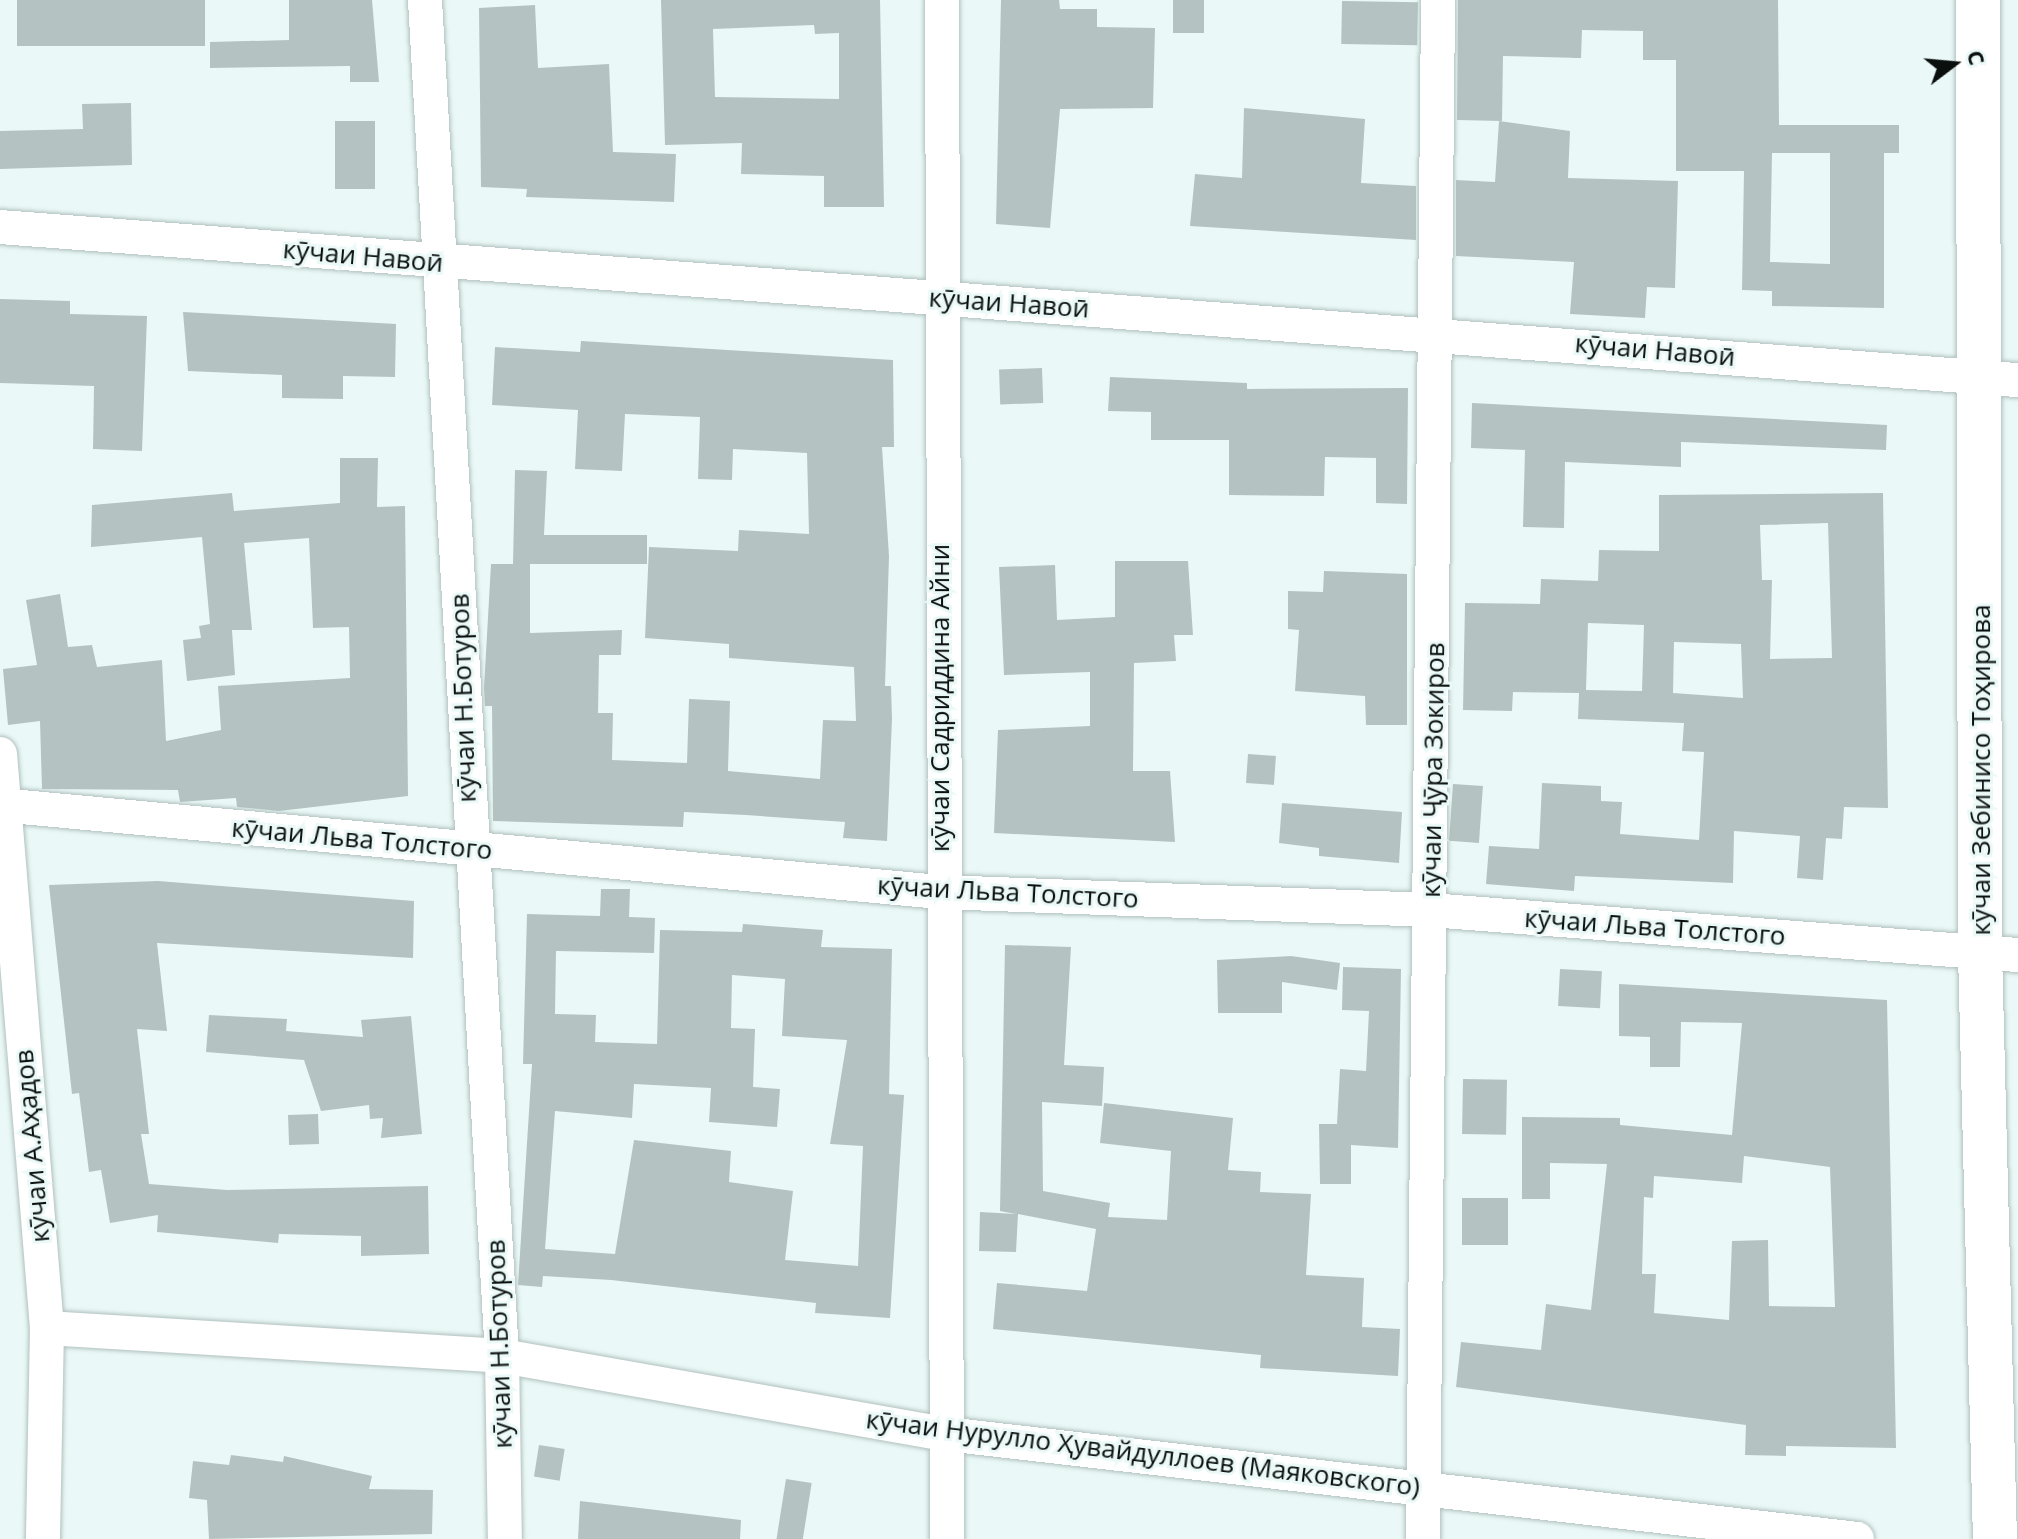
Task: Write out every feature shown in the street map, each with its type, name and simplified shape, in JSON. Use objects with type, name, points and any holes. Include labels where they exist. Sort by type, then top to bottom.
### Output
[{"type":"main road","name":"кӯчаи Зебинисо Тоҳирова","points":[[1978,0],[2001,378],[1995,1539]]},
{"type":"street","name":"кӯчаи Н.Ботуров","points":[[425,0],[445,263],[470,849],[502,1356],[505,1539]]},
{"type":"street","name":"кӯчаи Садриддина Айни","points":[[942,0],[940,892],[947,1539]]},
{"type":"street","name":"кӯчаи Ҷӯра Зокиров","points":[[1423,1539],[1439,332],[1438,0]]},
{"type":"street","name":"кӯчаи Навоӣ","points":[[0,227],[445,263],[1439,332],[2001,378]]},
{"type":"street","name":"кӯчаи А.Аҳадов","points":[[0,754],[47,1328],[43,1539]]},
{"type":"street","name":"кӯчаи Льва Толстого","points":[[2,805],[940,892],[1430,910],[1999,954]]},
{"type":"street","name":"кӯчаи Нурулло Ҳувайдуллоев (Маяковского)","points":[[47,1328],[502,1356],[946,1434],[1857,1539]]},
{"type":"building","points":[[17,0],[205,0],[205,46],[17,46]]},
{"type":"building","points":[[289,0],[372,0],[379,82],[350,82],[350,66],[210,68],[210,42],[289,40]]},
{"type":"building","points":[[661,0],[880,0],[884,207],[824,207],[824,176],[741,174],[742,143],[665,145]],"holes":[[[814,25],[815,34],[839,33],[839,99],[715,97],[713,29]]]},
{"type":"building","points":[[1001,0],[1059,0],[1060,9],[1097,9],[1097,27],[1155,28],[1153,108],[1060,109],[1050,228],[996,224]]},
{"type":"building","points":[[1173,0],[1204,0],[1204,33],[1173,33]]},
{"type":"building","points":[[1458,0],[1778,0],[1779,125],[1899,125],[1899,153],[1884,153],[1884,308],[1772,306],[1772,291],[1742,290],[1744,171],[1676,171],[1676,60],[1643,60],[1643,31],[1582,30],[1581,58],[1503,56],[1502,121],[1457,120]],"holes":[[[1772,153],[1830,153],[1830,264],[1770,262]]]},
{"type":"building","points":[[1342,1],[1418,2],[1417,45],[1341,44]]},
{"type":"building","points":[[535,5],[538,68],[609,64],[613,152],[676,154],[674,202],[526,197],[527,189],[481,187],[479,8]]},
{"type":"building","points":[[131,103],[132,165],[0,169],[0,131],[83,129],[82,104]]},
{"type":"building","points":[[1244,108],[1365,119],[1361,183],[1416,186],[1416,240],[1190,226],[1195,174],[1242,178]]},
{"type":"building","points":[[335,121],[375,121],[375,189],[335,189]]},
{"type":"building","points":[[1499,121],[1570,131],[1568,178],[1678,181],[1675,288],[1647,287],[1645,318],[1570,314],[1574,262],[1456,256],[1456,180],[1495,182]]},
{"type":"building","points":[[0,299],[70,301],[70,314],[147,316],[142,451],[93,449],[94,386],[0,383]]},
{"type":"building","points":[[183,312],[396,324],[395,377],[343,376],[343,399],[282,398],[282,375],[188,371]]},
{"type":"building","points":[[581,341],[893,360],[894,447],[882,447],[889,556],[885,686],[891,686],[892,719],[887,841],[843,838],[845,822],[746,815],[684,812],[683,827],[493,821],[492,706],[485,706],[484,688],[491,564],[513,564],[515,470],[547,471],[544,535],[647,535],[647,564],[530,564],[530,633],[622,630],[621,655],[599,655],[598,713],[613,713],[612,760],[687,763],[689,699],[730,701],[728,771],[820,779],[823,720],[856,721],[854,667],[729,658],[729,644],[645,638],[649,547],[738,551],[739,530],[809,534],[807,453],[733,449],[732,480],[698,479],[700,417],[625,414],[622,471],[575,469],[578,410],[492,405],[495,347],[580,352]]},
{"type":"building","points":[[1042,368],[1043,403],[1000,404],[999,370]]},
{"type":"building","points":[[1110,377],[1247,383],[1247,389],[1408,388],[1407,504],[1376,503],[1376,458],[1325,457],[1324,496],[1229,495],[1229,440],[1151,440],[1151,412],[1108,411]]},
{"type":"building","points":[[1472,403],[1887,425],[1886,450],[1681,442],[1681,467],[1565,462],[1564,528],[1523,527],[1525,450],[1471,448]]},
{"type":"building","points":[[340,458],[378,458],[377,507],[405,506],[408,796],[279,811],[237,807],[236,798],[180,802],[178,790],[42,789],[40,721],[8,725],[3,669],[37,665],[26,600],[60,594],[68,647],[92,645],[97,667],[162,660],[166,741],[221,730],[218,686],[350,678],[349,627],[313,628],[309,538],[244,543],[252,630],[232,630],[235,675],[187,681],[183,640],[201,638],[199,626],[210,624],[202,537],[91,547],[92,505],[232,493],[234,511],[340,503]]},
{"type":"building","points":[[1883,493],[1888,808],[1844,807],[1842,839],[1826,838],[1823,880],[1797,878],[1800,836],[1734,831],[1733,883],[1575,876],[1574,891],[1486,884],[1489,846],[1539,849],[1542,783],[1601,786],[1601,801],[1622,802],[1620,834],[1699,840],[1704,752],[1682,751],[1684,723],[1578,719],[1579,693],[1513,692],[1512,711],[1463,710],[1465,603],[1540,604],[1541,579],[1598,581],[1599,550],[1659,551],[1659,495]],"holes":[[[1828,523],[1832,658],[1770,659],[1772,580],[1762,580],[1760,525]],[[1588,623],[1644,625],[1642,691],[1586,690]],[[1674,642],[1741,644],[1743,698],[1673,693]]]},
{"type":"building","points":[[1115,561],[1188,561],[1193,635],[1174,635],[1176,661],[1134,663],[1133,771],[1170,771],[1175,842],[994,833],[998,730],[1090,726],[1090,672],[1004,675],[999,567],[1055,565],[1057,620],[1115,617]]},
{"type":"building","points":[[1324,571],[1407,574],[1407,725],[1366,725],[1365,696],[1295,691],[1299,630],[1288,629],[1288,591],[1323,592]]},
{"type":"building","points":[[1248,754],[1276,756],[1274,785],[1246,783]]},
{"type":"building","points":[[1453,784],[1483,786],[1479,843],[1449,841]]},
{"type":"building","points":[[1282,803],[1402,812],[1399,863],[1319,856],[1319,848],[1279,843]]},
{"type":"building","points":[[158,881],[414,901],[413,958],[157,943],[167,1031],[137,1029],[149,1134],[141,1134],[149,1184],[227,1190],[428,1186],[429,1254],[361,1256],[361,1236],[279,1234],[278,1243],[157,1232],[158,1215],[110,1223],[101,1170],[89,1172],[79,1093],[72,1094],[49,885]]},
{"type":"building","points":[[601,889],[630,889],[629,917],[655,918],[654,953],[556,951],[555,1014],[596,1015],[595,1042],[657,1044],[660,930],[742,932],[743,924],[823,930],[821,947],[892,949],[889,1094],[904,1095],[890,1318],[815,1313],[816,1303],[611,1280],[543,1276],[542,1287],[518,1285],[532,1064],[523,1064],[527,914],[600,916]],"holes":[[[732,975],[785,979],[782,1036],[847,1040],[830,1144],[863,1146],[858,1266],[785,1260],[793,1191],[729,1182],[731,1151],[634,1140],[615,1254],[545,1249],[555,1111],[632,1118],[634,1084],[711,1088],[709,1122],[777,1127],[780,1089],[753,1087],[755,1029],[731,1028]]]},
{"type":"building","points":[[1005,945],[1071,947],[1064,1065],[1104,1067],[1102,1106],[1042,1102],[1043,1191],[1110,1203],[1108,1217],[1167,1220],[1171,1151],[1100,1143],[1104,1103],[1233,1118],[1228,1170],[1261,1172],[1260,1192],[1311,1194],[1306,1275],[1364,1278],[1362,1327],[1400,1329],[1398,1376],[1260,1368],[1261,1355],[993,1329],[997,1283],[1087,1291],[1096,1229],[1018,1214],[1016,1252],[979,1251],[980,1212],[1016,1214],[1000,1211]]},
{"type":"building","points":[[1291,956],[1340,963],[1337,990],[1282,982],[1282,1013],[1218,1013],[1217,960]]},
{"type":"building","points":[[1343,967],[1401,969],[1398,1148],[1351,1145],[1351,1184],[1320,1184],[1319,1124],[1337,1124],[1340,1069],[1366,1071],[1369,1011],[1342,1010]]},
{"type":"building","points":[[1560,969],[1602,971],[1600,1008],[1558,1006]]},
{"type":"building","points":[[1619,984],[1887,1000],[1896,1448],[1786,1446],[1786,1456],[1745,1455],[1746,1425],[1456,1387],[1461,1342],[1541,1350],[1546,1304],[1591,1310],[1607,1164],[1550,1163],[1550,1199],[1522,1199],[1522,1117],[1620,1118],[1620,1125],[1732,1135],[1742,1023],[1681,1022],[1680,1067],[1650,1067],[1650,1037],[1619,1036]],"holes":[[[1744,1156],[1830,1167],[1835,1307],[1769,1306],[1768,1240],[1732,1241],[1729,1320],[1654,1313],[1656,1274],[1642,1274],[1644,1197],[1653,1198],[1654,1176],[1742,1183]]]},
{"type":"building","points":[[209,1015],[287,1019],[286,1031],[363,1037],[361,1020],[411,1016],[422,1134],[381,1138],[383,1118],[370,1119],[369,1105],[321,1111],[304,1060],[206,1052]]},
{"type":"building","points":[[1463,1079],[1507,1080],[1506,1135],[1462,1134]]},
{"type":"building","points":[[318,1114],[319,1144],[289,1145],[288,1115]]},
{"type":"building","points":[[1462,1198],[1508,1198],[1508,1245],[1462,1245]]},
{"type":"building","points":[[539,1445],[565,1449],[560,1481],[534,1477]]},
{"type":"building","points":[[231,1455],[283,1462],[284,1456],[372,1476],[369,1489],[433,1490],[432,1534],[209,1539],[207,1500],[189,1498],[193,1461],[229,1465]]},
{"type":"building","points":[[786,1479],[812,1483],[803,1539],[776,1539]]},
{"type":"building","points":[[580,1501],[741,1520],[740,1539],[578,1539]]}]
